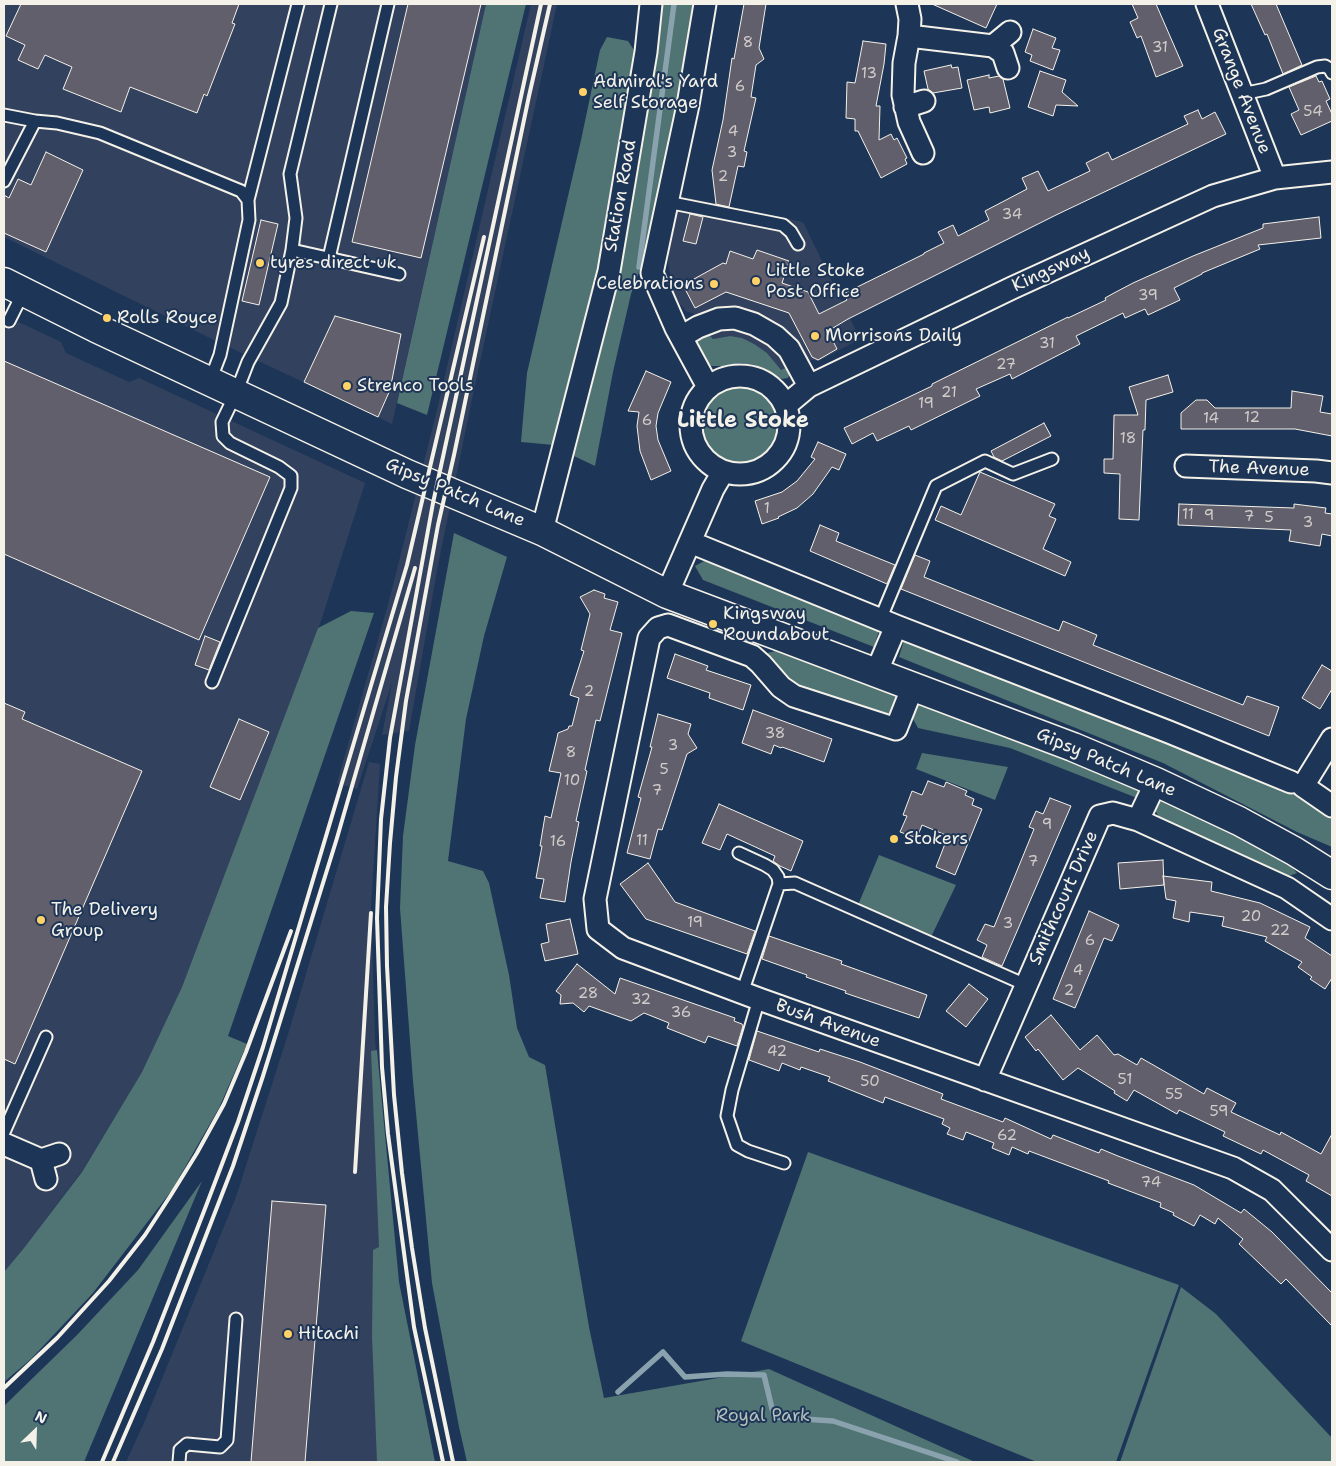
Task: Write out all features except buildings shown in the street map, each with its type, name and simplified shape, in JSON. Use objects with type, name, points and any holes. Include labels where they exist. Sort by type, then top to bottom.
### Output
[{"type":"main road","name":"Gipsy Patch Lane","points":[[14,287],[96,328],[408,474],[542,531],[667,594],[1073,747],[1156,782],[1239,821],[1294,851],[1332,875]]},
{"type":"main road","name":"Gipsy Patch Lane","points":[[1294,851],[1332,865]]},
{"type":"street","name":"Station Road","points":[[542,531],[609,271],[646,52],[651,4]]},
{"type":"street","points":[[705,4],[688,105],[652,273],[681,337],[708,387]]},
{"type":"street","points":[[907,4],[910,19],[904,63],[903,94],[915,104],[909,122],[923,153]]},
{"type":"street","name":"Grange Avenue","points":[[1207,4],[1275,178]]},
{"type":"street","points":[[992,46],[1010,32]]},
{"type":"street","points":[[909,36],[992,46],[1003,53],[1008,68]]},
{"type":"street","name":"Kingsway","points":[[785,406],[809,386],[1012,288],[1213,196],[1275,178],[1332,172]]},
{"type":"street","points":[[681,337],[698,326],[719,319],[735,318],[754,324],[775,336],[789,349],[809,386]]},
{"type":"street","points":[[736,376],[751,377],[766,383],[777,393],[785,406],[789,422],[788,438],[781,452],[770,464],[756,472],[739,475],[723,472],[710,465],[700,454],[693,441],[690,426],[692,412],[698,398],[708,387],[721,379],[736,376]]},
{"type":"street","name":"The Avenue","points":[[1186,466],[1316,470],[1332,473]]},
{"type":"street","points":[[667,594],[713,489],[723,472]]},
{"type":"street","points":[[690,542],[888,623],[1160,728],[1266,783],[1297,784],[1332,806]]},
{"type":"street","points":[[876,673],[888,623]]},
{"type":"street","name":"Bush Avenue","points":[[914,686],[896,729],[794,696],[781,687],[752,656],[668,625],[658,628],[650,638],[595,900],[598,929],[623,948],[750,996],[1233,1168],[1272,1190],[1332,1250]]},
{"type":"street","points":[[1297,784],[1332,739]]},
{"type":"street","points":[[1138,820],[1156,782]]},
{"type":"street","name":"Smithcourt Drive","points":[[985,1080],[1100,816],[1113,813],[1138,820],[1286,888],[1332,919]]},
{"type":"street","points":[[4,1144],[49,1164]]},
{"type":"lane","points":[[210,381],[220,355],[249,220],[248,200],[298,4]]},
{"type":"lane","points":[[212,682],[291,488],[291,476],[279,467],[230,443],[223,436],[222,422],[248,362],[281,303],[292,250],[296,218],[290,174],[330,4]]},
{"type":"lane","points":[[329,258],[388,4]]},
{"type":"lane","points":[[1242,94],[1266,89],[1317,67],[1325,66],[1332,73]]},
{"type":"lane","points":[[4,115],[35,122],[57,123],[100,133],[242,191],[248,200]]},
{"type":"lane","points":[[4,180],[35,122]]},
{"type":"lane","points":[[667,202],[783,225],[791,232],[798,244]]},
{"type":"lane","points":[[292,250],[399,274]]},
{"type":"lane","points":[[9,321],[14,287]]},
{"type":"lane","points":[[888,623],[936,486],[984,461],[1013,474],[1052,459]]},
{"type":"lane","points":[[739,853],[773,870],[778,877],[779,884],[750,996],[726,1116],[737,1144],[748,1151],[784,1163]]},
{"type":"lane","points":[[779,884],[795,883],[1026,985]]},
{"type":"lane","points":[[4,1132],[46,1038]]},
{"type":"lane","points":[[179,1462],[180,1450],[187,1444],[220,1447],[227,1440],[236,1319]]},
{"type":"shaded area","points":[[4,4],[486,4],[392,424],[214,340],[4,237]]},
{"type":"shaded area","points":[[531,4],[557,4],[438,565],[409,731],[382,735],[392,683],[357,789],[337,783],[389,601],[437,410]]},
{"type":"shaded area","points":[[675,195],[803,222],[860,339],[819,361],[812,360],[790,366],[781,371],[767,353],[742,338],[730,336],[713,339],[694,314],[686,311],[675,298],[668,263]]},
{"type":"shaded area","points":[[4,315],[61,342],[66,353],[129,382],[139,378],[365,483],[321,621],[182,987],[142,1072],[82,1171],[4,1272]]},
{"type":"shaded area","points":[[369,762],[380,764],[371,907],[375,1039],[399,1314],[429,1462],[126,1462],[144,1423],[236,1197],[289,1031]]},
{"type":"green space","points":[[486,4],[526,4],[427,415],[397,403]]},
{"type":"green space","points":[[660,4],[699,4],[652,236],[631,294],[613,372],[595,466],[574,456],[604,338],[639,167]]},
{"type":"green space","points":[[607,37],[628,41],[634,50],[596,286],[554,445],[521,442],[527,373],[600,50]]},
{"type":"green space","points":[[705,330],[713,339],[730,336],[742,338],[754,344],[767,353],[781,370],[790,366],[791,371],[788,378],[782,379],[754,365],[742,363],[712,366],[704,363],[696,344]]},
{"type":"green space","points":[[741,385],[756,388],[769,397],[778,410],[781,425],[778,440],[769,453],[756,462],[741,465],[726,462],[713,453],[704,440],[701,425],[704,410],[713,397],[726,388]]},
{"type":"green space","name":"Royal Park","points":[[454,533],[507,557],[484,636],[466,719],[448,861],[483,871],[489,883],[509,975],[517,1028],[529,1057],[545,1065],[589,1327],[604,1398],[769,1369],[975,1462],[467,1462],[432,1283],[413,1081],[400,908],[403,836],[415,745]]},
{"type":"green space","points":[[708,559],[880,627],[874,647],[703,580],[695,566]]},
{"type":"green space","points":[[351,611],[374,613],[228,1036],[247,1044],[219,1108],[172,1190],[93,1293],[31,1359],[4,1382],[4,1272],[82,1172],[142,1072],[182,987],[318,628]]},
{"type":"green space","points":[[905,637],[1299,792],[1332,814],[1332,847],[1297,832],[1163,763],[899,657]]},
{"type":"green space","points":[[780,650],[898,695],[890,713],[871,713],[794,684],[763,654]]},
{"type":"green space","points":[[941,701],[1145,790],[1137,798],[1010,748],[918,728],[913,719],[919,703]]},
{"type":"green space","points":[[922,753],[1008,767],[995,800],[916,769]]},
{"type":"green space","points":[[1158,797],[1278,852],[1297,873],[1289,876],[1161,820],[1153,807]]},
{"type":"green space","points":[[879,855],[956,885],[931,937],[858,905]]},
{"type":"green space","points":[[377,1050],[399,1282],[435,1462],[377,1462],[372,1336],[373,1250],[379,1247],[371,1051]]},
{"type":"green space","points":[[808,1152],[1179,1285],[1116,1462],[1037,1462],[741,1341]]},
{"type":"green space","points":[[202,1181],[84,1462],[4,1462],[4,1406],[77,1335],[138,1270]]},
{"type":"green space","points":[[1181,1287],[1216,1314],[1332,1438],[1332,1462],[1120,1462]]},
{"type":"waterway","points":[[639,267],[674,4]]},
{"type":"waterway","points":[[618,1392],[663,1352],[685,1377],[727,1374],[764,1375],[774,1417],[833,1421],[957,1462]]},
{"type":"railway","points":[[443,1462],[414,1327],[388,1134],[382,1067],[377,918],[381,819],[390,738],[433,503],[541,4]]},
{"type":"railway","points":[[453,1462],[425,1328],[412,1248],[394,1095],[387,966],[386,907],[390,843],[406,701],[438,525],[550,4]]},
{"type":"railway","points":[[102,1462],[153,1342],[206,1206],[238,1122],[263,1047],[407,565],[484,237]]},
{"type":"railway","points":[[113,1462],[162,1349],[233,1166],[337,838],[415,568]]},
{"type":"railway","points":[[355,1172],[371,913]]},
{"type":"railway","points":[[4,1388],[57,1338],[109,1281],[145,1235],[171,1195],[224,1104],[246,1052],[291,931]]},
{"type":"place","name":"Admiral's Yard Self Storage","points":[[583,92]]},
{"type":"place","name":"tyres direct uk","points":[[260,263]]},
{"type":"place","name":"Little Stoke Post Office","points":[[756,281]]},
{"type":"place","name":"Celebrations","points":[[714,284]]},
{"type":"place","name":"Rolls Royce","points":[[107,318]]},
{"type":"place","name":"Morrisons Daily","points":[[815,336]]},
{"type":"place","name":"Strenco Tools","points":[[347,386]]},
{"type":"place","name":"Kingsway Roundabout","points":[[713,624]]},
{"type":"place","name":"Stokers","points":[[894,839]]},
{"type":"place","name":"The Delivery Group","points":[[41,920]]},
{"type":"place","name":"Hitachi","points":[[288,1334]]},
{"type":"district","name":"Little Stoke","points":[[743,421]]}]
